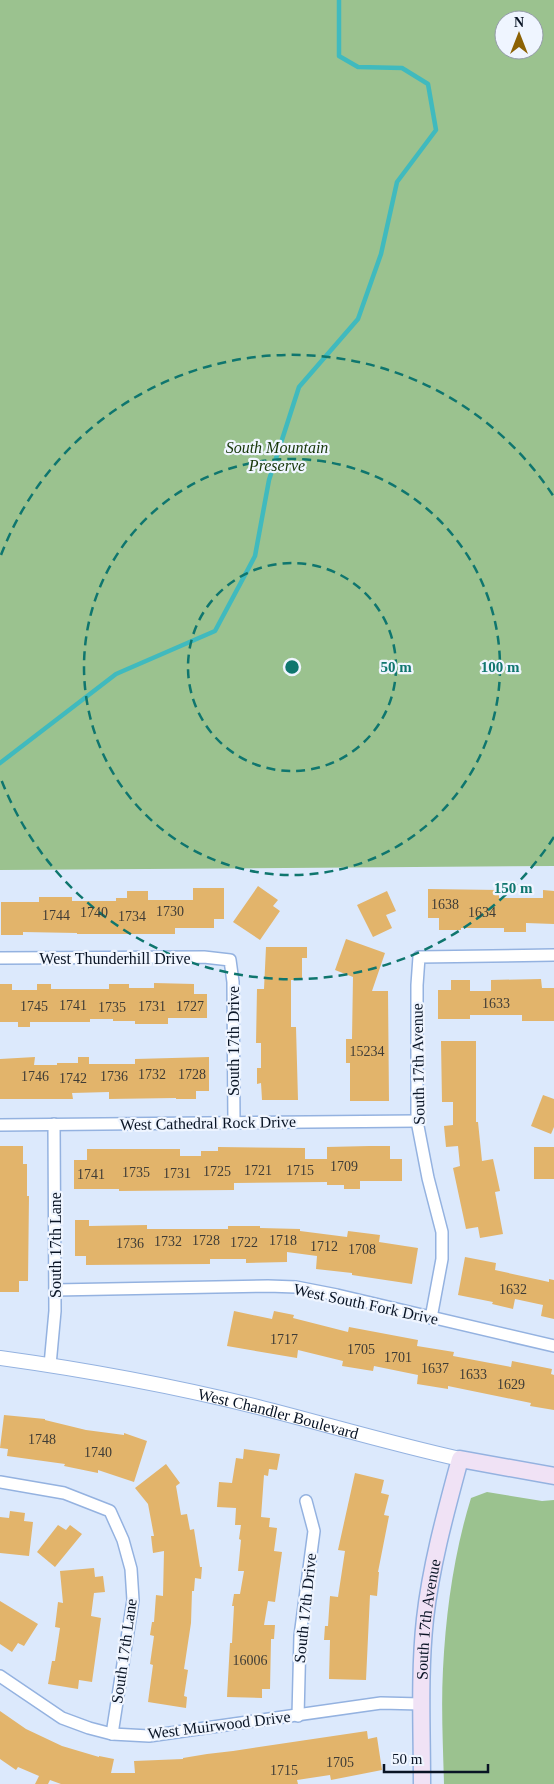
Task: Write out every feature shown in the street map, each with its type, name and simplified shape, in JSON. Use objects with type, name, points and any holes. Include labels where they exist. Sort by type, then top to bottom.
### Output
[{"type":"main road","name":"West Chandler Boulevard","points":[[460,1458],[554,1476]]},
{"type":"main road","name":"South 17th Avenue","points":[[422,1784],[425,1620],[430,1580],[460,1458]]},
{"type":"street","name":"South 17th Avenue","points":[[431,1318],[442,1259],[442,1232],[428,1178],[417,1121],[417,985],[419,957],[554,955]]},
{"type":"street","name":"West Thunderhill Drive","points":[[0,958],[204,957],[230,960]]},
{"type":"street","name":"South 17th Drive","points":[[230,960],[233,982],[234,1122]]},
{"type":"street","name":"West Cathedral Rock Drive","points":[[0,1125],[417,1121]]},
{"type":"street","name":"South 17th Lane","points":[[50,1365],[55,1311],[54,1124]]},
{"type":"street","name":"West South Fork Drive","points":[[55,1290],[296,1287],[554,1346]]},
{"type":"street","name":"West Chandler Boulevard","points":[[0,1358],[50,1365],[196,1393],[460,1458]]},
{"type":"street","name":"South 17th Lane","points":[[0,1482],[64,1493],[110,1511],[123,1540],[131,1569],[132,1600],[112,1734]]},
{"type":"street","name":"South 17th Drive","points":[[298,1716],[300,1636],[314,1532],[306,1500]]},
{"type":"street","name":"West Muirwood Drive","points":[[0,1676],[62,1718],[88,1728],[112,1734],[149,1736],[380,1703],[422,1704]]},
{"type":"green space","name":"South Mountain Preserve","points":[[0,0],[554,0],[554,866],[0,870]]},
{"type":"green space","points":[[487,1492],[542,1501],[554,1500],[554,1784],[444,1784],[442,1683],[446,1626],[452,1582],[471,1498]]},
{"type":"building","points":[[258,886],[278,900],[273,906],[280,911],[260,940],[233,922]]},
{"type":"building","points":[[193,888],[224,888],[224,919],[214,919],[214,928],[175,928],[175,934],[23,932],[23,935],[1,935],[1,902],[39,902],[39,897],[72,897],[72,901],[116,901],[116,898],[127,898],[127,891],[148,891],[148,900],[193,900]]},
{"type":"building","points":[[428,889],[499,890],[499,898],[543,898],[543,890],[554,891],[554,924],[526,923],[526,932],[504,932],[504,928],[439,930],[439,918],[428,918]]},
{"type":"building","points":[[387,891],[396,911],[386,915],[392,928],[373,937],[357,905]]},
{"type":"building","points":[[346,939],[385,953],[372,991],[388,991],[389,1101],[350,1101],[350,1063],[346,1063],[346,1039],[352,1039],[353,977],[335,970]]},
{"type":"building","points":[[266,947],[307,947],[307,958],[302,958],[302,980],[291,980],[291,1027],[296,1027],[298,1100],[262,1100],[261,1083],[257,1084],[257,1068],[261,1068],[261,1043],[256,1043],[257,989],[264,989]]},
{"type":"building","points":[[541,979],[542,988],[554,988],[554,1021],[522,1021],[522,1015],[470,1015],[470,1019],[438,1019],[438,990],[451,990],[451,980],[470,980],[470,991],[491,991],[491,980]]},
{"type":"building","points":[[154,983],[194,984],[194,994],[207,994],[207,1018],[168,1018],[168,1024],[135,1024],[135,1021],[113,1021],[113,1019],[90,1019],[90,1022],[30,1022],[30,1027],[18,1027],[18,1022],[0,1022],[0,984],[12,984],[12,990],[37,990],[37,984],[51,984],[51,989],[109,989],[109,984],[129,984],[129,988],[154,988]]},
{"type":"building","points":[[441,1041],[476,1041],[476,1122],[478,1122],[482,1161],[493,1159],[500,1191],[495,1192],[503,1234],[480,1238],[478,1227],[466,1229],[453,1168],[460,1166],[458,1146],[446,1147],[444,1126],[453,1125],[453,1102],[442,1102]]},
{"type":"building","points":[[35,1057],[34,1065],[78,1063],[78,1057],[89,1057],[89,1064],[135,1064],[135,1059],[209,1057],[209,1091],[196,1091],[196,1099],[109,1099],[109,1092],[72,1093],[73,1099],[0,1099],[0,1059]]},
{"type":"building","points":[[543,1095],[554,1099],[554,1127],[551,1134],[531,1126]]},
{"type":"building","points":[[0,1146],[23,1146],[23,1164],[27,1164],[27,1196],[29,1196],[28,1281],[19,1281],[19,1292],[0,1292]]},
{"type":"building","points":[[390,1146],[390,1159],[402,1159],[402,1181],[360,1181],[360,1189],[344,1189],[344,1185],[327,1185],[327,1182],[234,1183],[234,1190],[119,1191],[119,1189],[74,1189],[74,1160],[87,1160],[87,1149],[180,1149],[180,1156],[201,1156],[201,1151],[218,1151],[218,1147],[305,1148],[305,1159],[327,1159],[327,1147]]},
{"type":"building","points":[[534,1147],[554,1147],[554,1179],[534,1179]]},
{"type":"building","points":[[75,1220],[89,1220],[89,1226],[147,1225],[147,1229],[228,1229],[228,1226],[260,1226],[260,1228],[300,1229],[300,1231],[347,1237],[348,1231],[380,1235],[379,1242],[418,1248],[412,1284],[352,1275],[352,1273],[316,1269],[317,1256],[287,1252],[287,1262],[246,1263],[246,1259],[210,1259],[210,1264],[86,1265],[86,1256],[75,1256]]},
{"type":"building","points":[[465,1257],[496,1263],[495,1270],[549,1282],[549,1279],[554,1280],[554,1319],[541,1316],[543,1305],[515,1299],[513,1309],[492,1304],[493,1302],[458,1295]]},
{"type":"building","points":[[234,1311],[272,1319],[274,1311],[294,1315],[293,1318],[348,1332],[349,1327],[418,1340],[417,1346],[454,1352],[453,1356],[511,1367],[512,1361],[552,1369],[551,1374],[554,1375],[554,1410],[530,1406],[531,1403],[448,1386],[448,1389],[417,1384],[418,1375],[374,1366],[373,1371],[342,1366],[343,1361],[298,1350],[297,1358],[227,1346]]},
{"type":"building","points":[[4,1415],[45,1419],[86,1430],[124,1435],[124,1433],[147,1441],[134,1482],[98,1470],[98,1473],[64,1466],[65,1464],[7,1456],[8,1449],[0,1448]]},
{"type":"building","points":[[244,1449],[280,1454],[277,1470],[269,1469],[268,1476],[264,1475],[261,1517],[270,1518],[269,1527],[277,1528],[274,1551],[282,1552],[275,1602],[268,1601],[264,1625],[275,1625],[274,1639],[271,1639],[270,1689],[262,1689],[262,1698],[227,1697],[230,1643],[232,1643],[234,1606],[232,1606],[234,1594],[240,1594],[244,1571],[238,1571],[241,1525],[235,1525],[236,1508],[217,1507],[219,1482],[232,1483],[236,1458],[243,1459]]},
{"type":"building","points":[[166,1464],[180,1483],[176,1486],[181,1515],[187,1514],[190,1530],[194,1529],[200,1567],[202,1567],[201,1579],[195,1578],[194,1591],[192,1591],[191,1623],[184,1669],[188,1670],[184,1696],[187,1697],[186,1708],[148,1702],[153,1665],[150,1664],[154,1636],[150,1635],[152,1622],[154,1622],[156,1595],[163,1596],[164,1551],[153,1553],[151,1536],[154,1536],[148,1504],[135,1488]]},
{"type":"building","points":[[355,1473],[384,1480],[381,1493],[389,1495],[384,1515],[389,1516],[378,1572],[377,1596],[370,1595],[366,1680],[329,1679],[330,1640],[324,1640],[325,1626],[328,1626],[330,1596],[338,1597],[345,1551],[338,1550]]},
{"type":"building","points":[[10,1511],[25,1513],[24,1521],[33,1522],[29,1556],[0,1553],[0,1517],[9,1518]]},
{"type":"building","points":[[58,1525],[66,1530],[70,1525],[82,1534],[55,1567],[37,1552]]},
{"type":"building","points":[[94,1568],[95,1577],[103,1576],[105,1592],[94,1593],[91,1616],[101,1618],[92,1682],[79,1680],[78,1689],[48,1684],[52,1661],[55,1661],[60,1628],[55,1627],[58,1602],[63,1603],[60,1571]]},
{"type":"building","points":[[0,1601],[38,1624],[24,1646],[18,1643],[12,1652],[0,1644]]},
{"type":"building","points":[[0,1711],[26,1729],[62,1746],[99,1757],[114,1759],[111,1773],[135,1773],[134,1761],[183,1759],[367,1731],[368,1739],[377,1737],[382,1770],[331,1780],[330,1775],[297,1780],[298,1784],[61,1784],[50,1780],[48,1784],[35,1784],[39,1776],[18,1767],[16,1770],[0,1759]]},
{"type":"waterway","points":[[0,763],[116,674],[215,631],[255,556],[269,480],[299,387],[358,319],[381,254],[397,182],[436,130],[428,84],[402,68],[358,67],[339,56],[339,0]]}]
